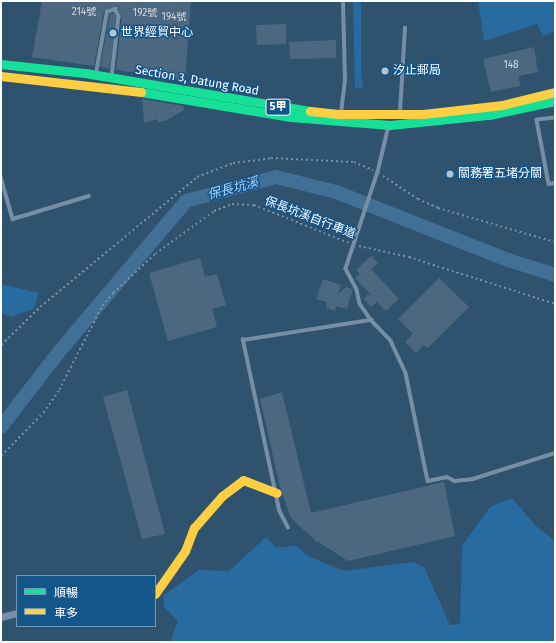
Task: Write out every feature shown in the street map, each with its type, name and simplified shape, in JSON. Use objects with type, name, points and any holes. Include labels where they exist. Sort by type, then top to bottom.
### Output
[{"type":"main road","name":"Section 3, Datung Road","points":[[1,64],[96,75],[341,118],[390,125],[489,115],[555,101]]},
{"type":"main road","name":"Section 3, Datung Road","points":[[1,76],[105,86],[291,118],[341,118],[396,115],[488,107],[555,92]]},
{"type":"main road","points":[[156,593],[185,551],[194,528],[230,490],[243,480],[277,493]]},
{"type":"street","points":[[1,617],[16,613]]},
{"type":"lane","points":[[341,118],[345,80],[343,1]]},
{"type":"lane","points":[[96,75],[107,12],[114,9],[119,16],[111,78]]},
{"type":"lane","points":[[405,28],[396,115],[390,125],[378,172],[352,245],[346,269],[357,290],[360,304],[371,320],[391,341],[406,373],[428,481],[447,476],[455,482],[473,479],[555,453]]},
{"type":"lane","points":[[555,118],[537,120],[549,184],[555,183]]},
{"type":"lane","points":[[1,177],[13,219],[89,196]]},
{"type":"lane","points":[[288,528],[281,519],[277,493],[243,340],[371,320]]},
{"type":"path","points":[[1,345],[40,307],[197,177],[233,163],[271,158],[354,162],[378,172],[418,199],[438,208],[555,242]]},
{"type":"path","name":"保長坑溪自行車道","points":[[1,456],[43,413],[59,390],[102,306],[113,293],[155,254],[214,211],[232,204],[254,205],[352,245],[409,256],[555,304]]},
{"type":"shaded area","points":[[353,1],[361,1],[361,73],[363,89],[355,88]]},
{"type":"shaded area","points":[[478,1],[555,1],[555,31],[543,36],[537,24],[484,41]]},
{"type":"shaded area","points":[[1,284],[39,293],[33,309],[11,317],[1,313]]},
{"type":"shaded area","points":[[512,498],[536,526],[555,541],[555,642],[170,642],[178,621],[164,607],[164,595],[199,570],[229,571],[266,537],[276,547],[296,546],[308,556],[344,571],[413,562],[424,567],[450,625],[460,624],[462,546],[490,507]]},
{"type":"building","name":"世界經貿中心","points":[[42,1],[191,1],[185,80],[116,70],[122,16],[116,6],[104,11],[94,66],[32,57]]},
{"type":"building","points":[[114,13],[116,17],[110,69],[100,67],[110,14]]},
{"type":"building","points":[[286,24],[286,44],[257,45],[256,25]]},
{"type":"building","points":[[336,40],[336,58],[290,59],[289,42]]},
{"type":"building","points":[[534,47],[538,72],[519,76],[520,86],[491,92],[483,59]]},
{"type":"building","points":[[142,99],[183,106],[184,110],[165,121],[158,122],[157,119],[144,123]]},
{"type":"building","points":[[371,256],[378,263],[371,269],[399,299],[386,311],[377,302],[371,307],[364,299],[368,294],[372,296],[355,278],[360,274],[356,270]]},
{"type":"building","points":[[200,258],[205,277],[217,274],[226,305],[212,309],[217,327],[168,341],[149,273]]},
{"type":"building","points":[[439,278],[469,307],[428,348],[424,345],[416,353],[405,342],[413,334],[398,319]]},
{"type":"building","points":[[323,279],[341,285],[338,294],[346,287],[353,289],[347,309],[336,306],[335,311],[326,308],[327,302],[316,299]]},
{"type":"building","points":[[127,390],[165,534],[142,539],[103,397]]},
{"type":"building","points":[[282,392],[311,513],[444,482],[455,536],[348,561],[317,541],[318,543],[291,518],[280,487],[260,399]]},
{"type":"waterway","name":"保長坑溪","points":[[1,427],[59,352],[186,201],[276,177],[336,192],[508,260],[555,275]]},
{"type":"traffic: fast","points":[[1,64],[85,73],[310,111]]},
{"type":"traffic: fast","points":[[141,92],[291,117],[390,125],[489,115],[555,101]]},
{"type":"traffic: slow","points":[[1,76],[141,92]]},
{"type":"traffic: slow","points":[[310,111],[341,114],[423,114],[502,105],[555,92]]},
{"type":"traffic: slow","points":[[156,593],[185,551],[194,528],[222,496],[243,480],[277,493]]},
{"type":"place","name":"世界經貿中心","points":[[113,33]]},
{"type":"place","name":"汐止郵局","points":[[385,71]]},
{"type":"place","name":"關務署五堵分關","points":[[450,174]]}]
